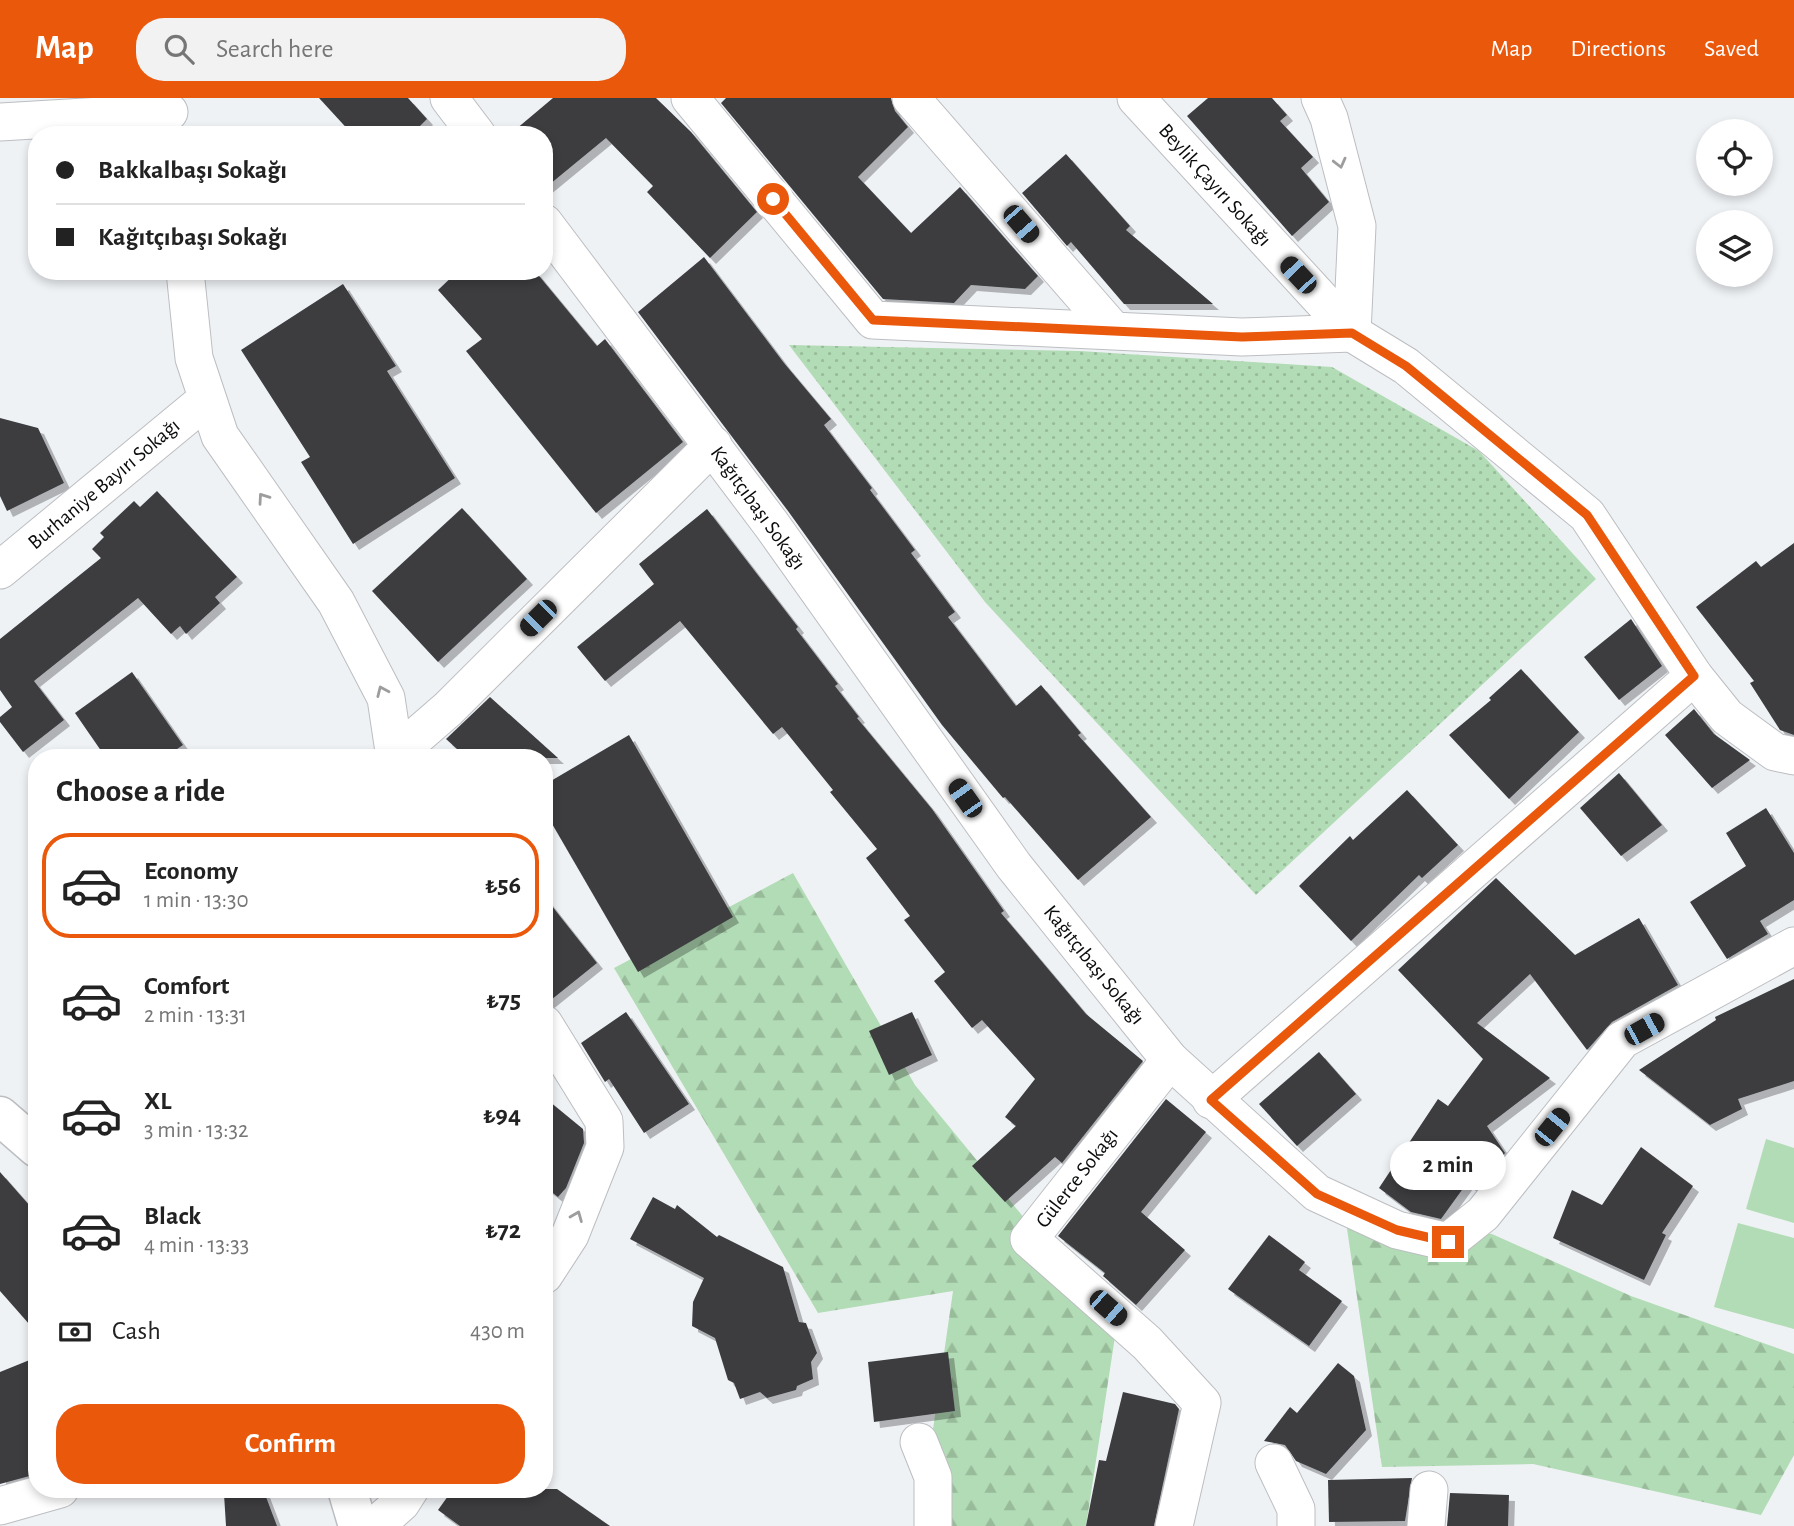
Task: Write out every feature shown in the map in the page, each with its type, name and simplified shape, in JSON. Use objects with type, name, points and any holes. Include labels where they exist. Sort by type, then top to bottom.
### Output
[{"type":"main road","points":[[0,1116],[28,1140]]},
{"type":"main road","points":[[350,1498],[358,1526]]},
{"type":"street","points":[[449,98],[470,126]]},
{"type":"street","points":[[690,98],[873,320],[1242,337],[1352,333],[1358,252],[1357,226],[1329,118],[1320,98]]},
{"type":"street","points":[[911,98],[1112,329]]},
{"type":"street","name":"Beylik Çayırı Sokağı","points":[[1136,98],[1352,333],[1406,366],[1587,515],[1694,676],[1727,717],[1775,752],[1794,755]]},
{"type":"street","points":[[0,122],[170,115]]},
{"type":"street","name":"Kağıtçıbaşı Sokağı","points":[[553,235],[713,445],[1014,866],[1170,1060],[1317,1194],[1397,1230],[1448,1242],[1482,1213],[1622,1041],[1794,946]]},
{"type":"street","points":[[186,280],[194,358],[220,436],[336,602],[386,698],[394,749]]},
{"type":"street","name":"Burhaniye Bayırı Sokağı","points":[[0,570],[207,399]]},
{"type":"street","points":[[403,749],[448,709],[713,445]]},
{"type":"street","points":[[1211,1100],[1694,676]]},
{"type":"street","points":[[553,1039],[604,1121],[605,1147],[570,1235],[553,1261]]},
{"type":"street","name":"Gülerce Sokağı","points":[[1170,1060],[1029,1238],[1147,1343],[1202,1403],[1174,1526]]},
{"type":"street","points":[[919,1442],[933,1477],[933,1526]]},
{"type":"street","points":[[1273,1463],[1296,1508],[1296,1526]]},
{"type":"street","points":[[1426,1526],[1429,1490]]},
{"type":"street","points":[[0,1506],[28,1498]]},
{"type":"street","points":[[374,1526],[404,1498]]},
{"type":"green space","points":[[789,345],[1080,351],[1332,367],[1479,451],[1596,579],[1256,895],[985,602]]},
{"type":"green space","points":[[793,873],[915,1085],[1116,1330],[1086,1526],[919,1526],[953,1291],[818,1313],[614,968]]},
{"type":"green space","points":[[1766,1139],[1794,1148],[1794,1223],[1746,1209]]},
{"type":"green space","points":[[1346,1222],[1492,1234],[1631,1296],[1794,1354],[1794,1455],[1761,1515],[1533,1464],[1382,1467]]},
{"type":"green space","points":[[1738,1223],[1794,1238],[1794,1329],[1714,1307]]},
{"type":"building","points":[[319,98],[408,98],[427,119],[420,126],[345,126]]},
{"type":"building","points":[[553,98],[656,98],[691,132],[757,212],[710,258],[647,192],[653,186],[606,138],[553,182],[553,126],[520,126]]},
{"type":"building","points":[[726,98],[891,98],[895,111],[908,127],[858,177],[911,233],[960,187],[1038,276],[1025,289],[971,285],[954,303],[883,299],[721,103]]},
{"type":"building","points":[[1208,98],[1272,98],[1287,115],[1280,121],[1313,157],[1301,168],[1329,202],[1292,236],[1187,116]]},
{"type":"building","points":[[1066,154],[1130,226],[1126,230],[1213,304],[1124,304],[1071,242],[1067,246],[1022,193]]},
{"type":"building","points":[[704,257],[784,363],[831,419],[824,425],[915,550],[911,553],[955,612],[948,617],[1016,706],[1041,685],[1081,733],[1078,735],[1151,817],[1078,880],[1005,797],[1003,798],[942,725],[788,511],[638,312]]},
{"type":"building","points":[[449,280],[542,280],[597,346],[605,339],[683,442],[596,513],[466,351],[482,339],[438,290]]},
{"type":"building","points":[[343,284],[396,366],[387,371],[455,478],[353,544],[301,462],[310,457],[241,350]]},
{"type":"building","points":[[0,418],[38,428],[64,483],[7,511],[0,496]]},
{"type":"building","points":[[157,491],[237,577],[215,597],[220,603],[186,634],[180,626],[171,634],[138,598],[34,681],[64,720],[23,752],[0,722],[0,717],[12,707],[0,690],[0,639],[101,558],[92,549],[104,537],[100,533],[134,501],[140,507]]},
{"type":"building","points":[[462,508],[527,579],[438,662],[372,591]]},
{"type":"building","points":[[707,509],[798,627],[796,629],[838,684],[835,686],[859,717],[857,718],[932,809],[1004,911],[1001,913],[1086,1014],[1143,1061],[1062,1163],[1055,1157],[1005,1202],[972,1166],[1016,1126],[1005,1117],[1035,1079],[982,1020],[972,1028],[934,981],[945,972],[904,920],[910,916],[866,858],[877,849],[830,792],[833,790],[782,727],[773,734],[680,621],[605,681],[577,647],[654,584],[639,564]]},
{"type":"building","points":[[1794,543],[1794,735],[1780,730],[1750,683],[1754,681],[1696,607],[1756,561],[1761,567]]},
{"type":"building","points":[[1631,619],[1662,666],[1619,700],[1584,657]]},
{"type":"building","points":[[1521,669],[1579,732],[1509,799],[1449,735],[1491,700],[1489,698]]},
{"type":"building","points":[[132,672],[183,745],[177,749],[100,749],[75,713]]},
{"type":"building","points":[[490,697],[548,749],[457,749],[446,739]]},
{"type":"building","points":[[1694,709],[1714,734],[1750,760],[1712,788],[1665,735]]},
{"type":"building","points":[[629,735],[733,917],[638,972],[553,826],[553,780]]},
{"type":"building","points":[[1619,773],[1662,825],[1621,856],[1580,808]]},
{"type":"building","points":[[1407,790],[1458,845],[1422,878],[1419,875],[1351,941],[1299,886],[1350,836],[1353,840]]},
{"type":"building","points":[[1766,808],[1794,853],[1794,900],[1760,921],[1768,934],[1727,959],[1690,902],[1746,866],[1726,833]]},
{"type":"building","points":[[1496,878],[1575,955],[1639,918],[1678,985],[1612,1022],[1587,1050],[1530,974],[1477,1023],[1550,1078],[1487,1126],[1505,1153],[1476,1189],[1467,1183],[1441,1219],[1411,1212],[1379,1188],[1438,1099],[1448,1106],[1483,1059],[1398,970]]},
{"type":"building","points":[[553,907],[597,963],[553,998]]},
{"type":"building","points":[[1794,979],[1794,1081],[1738,1099],[1742,1109],[1710,1125],[1639,1070],[1716,1020],[1715,1017]]},
{"type":"building","points":[[626,1012],[689,1104],[644,1133],[609,1079],[605,1082],[581,1043]]},
{"type":"building","points":[[912,1012],[932,1055],[889,1075],[869,1031]]},
{"type":"building","points":[[1319,1052],[1356,1094],[1297,1146],[1259,1104]]},
{"type":"building","points":[[1166,1099],[1206,1132],[1141,1212],[1185,1250],[1136,1305],[1103,1276],[1105,1273],[1058,1236]]},
{"type":"building","points":[[553,1104],[583,1129],[584,1143],[566,1188],[558,1197],[553,1193]]},
{"type":"building","points":[[1641,1147],[1693,1186],[1662,1233],[1666,1235],[1644,1280],[1553,1238],[1572,1190],[1602,1205]]},
{"type":"building","points":[[0,1172],[28,1204],[28,1323],[0,1291]]},
{"type":"building","points":[[653,1197],[675,1209],[677,1205],[717,1237],[719,1235],[783,1267],[799,1322],[806,1323],[817,1353],[811,1362],[813,1379],[797,1386],[796,1390],[767,1398],[760,1392],[740,1399],[734,1383],[728,1380],[715,1338],[692,1326],[693,1302],[704,1278],[630,1239]]},
{"type":"building","points":[[1269,1235],[1305,1262],[1299,1270],[1342,1301],[1309,1346],[1228,1289]]},
{"type":"building","points":[[948,1352],[955,1411],[874,1422],[868,1362]]},
{"type":"building","points":[[28,1361],[28,1476],[0,1484],[0,1372]]},
{"type":"building","points":[[1338,1363],[1354,1376],[1366,1430],[1326,1474],[1296,1461],[1285,1445],[1264,1441],[1290,1407],[1297,1413]]},
{"type":"building","points":[[1123,1392],[1175,1404],[1179,1409],[1154,1526],[1086,1526],[1099,1460],[1106,1461]]},
{"type":"building","points":[[1412,1478],[1405,1521],[1329,1522],[1328,1480]]},
{"type":"building","points":[[553,1489],[557,1489],[610,1526],[460,1526],[438,1510],[447,1498],[553,1498]]},
{"type":"building","points":[[1450,1493],[1509,1495],[1508,1526],[1447,1526]]},
{"type":"building","points":[[224,1498],[266,1498],[277,1526],[226,1526]]},
{"type":"route","points":[[773,199],[873,320],[1242,337],[1352,333],[1406,366],[1587,515],[1694,676],[1211,1100],[1317,1194],[1397,1230],[1448,1242]]}]
